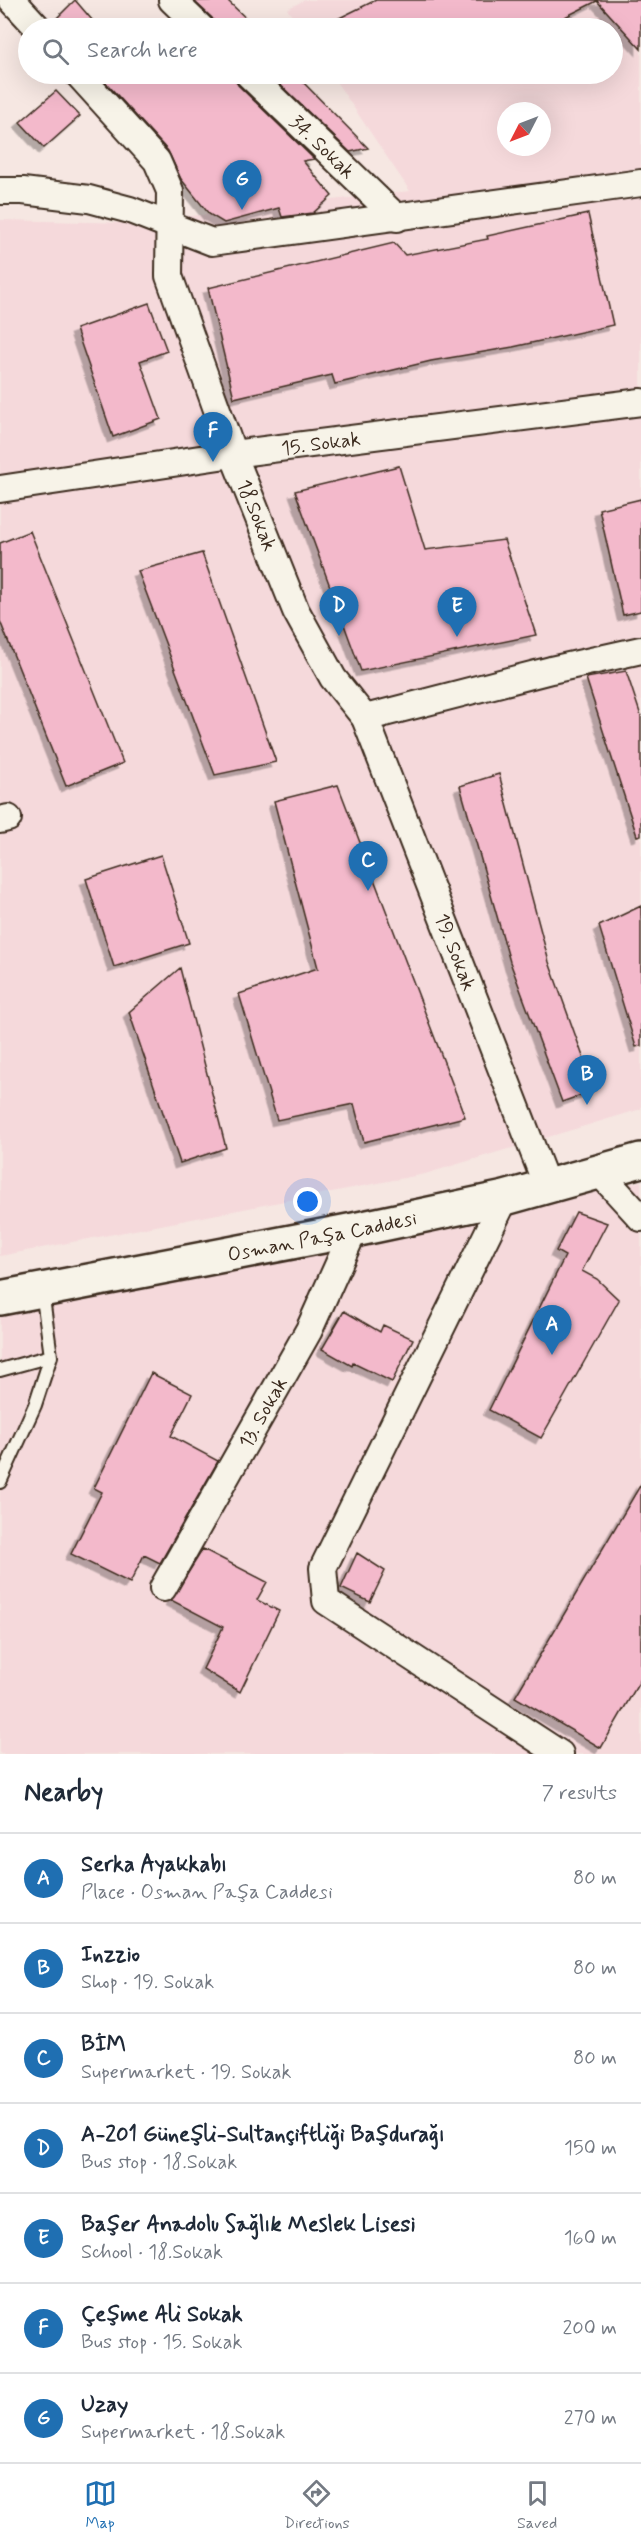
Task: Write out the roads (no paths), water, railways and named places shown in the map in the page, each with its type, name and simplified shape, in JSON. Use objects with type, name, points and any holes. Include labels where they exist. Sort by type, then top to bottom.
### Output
[{"type":"street","points":[[12,0],[29,18]]},
{"type":"street","points":[[172,0],[191,18]]},
{"type":"street","name":"18.Sokak","points":[[87,84],[157,161],[170,191],[169,276],[233,454],[296,611],[333,678],[366,718]]},
{"type":"street","name":"34. Sokak","points":[[258,84],[397,218]]},
{"type":"street","points":[[0,191],[23,191],[89,199],[130,210],[212,242],[641,183]]},
{"type":"street","name":"15. Sokak","points":[[0,489],[233,454],[641,402]]},
{"type":"street","points":[[366,718],[551,670],[641,650]]},
{"type":"street","name":"19. Sokak","points":[[366,718],[548,1186]]},
{"type":"street","name":"Osman Paşa Caddesi","points":[[0,1298],[354,1230],[506,1198],[641,1160]]},
{"type":"street","points":[[599,1172],[641,1218]]},
{"type":"street","points":[[506,1198],[323,1568],[326,1601],[560,1754]]},
{"type":"street","name":"13. Sokak","points":[[163,1588],[309,1330],[354,1230]]},
{"type":"lane","points":[[0,1482],[35,1406],[51,1356],[42,1290]]},
{"type":"lane","points":[[0,1370],[51,1356]]},
{"type":"place","name":"Uzay","points":[[242,210]]},
{"type":"place","name":"Çeşme Ali Sokak","points":[[213,462]]},
{"type":"place","name":"A-201 Güneşli-Sultançiftliği Başdurağı","points":[[339,636]]},
{"type":"place","name":"Başer Anadolu Sağlık Meslek Lisesi","points":[[457,637]]},
{"type":"place","name":"BİM","points":[[368,891]]},
{"type":"place","name":"Inzzio","points":[[587,1105]]},
{"type":"place","name":"Serka Ayakkabı","points":[[552,1355]]}]
